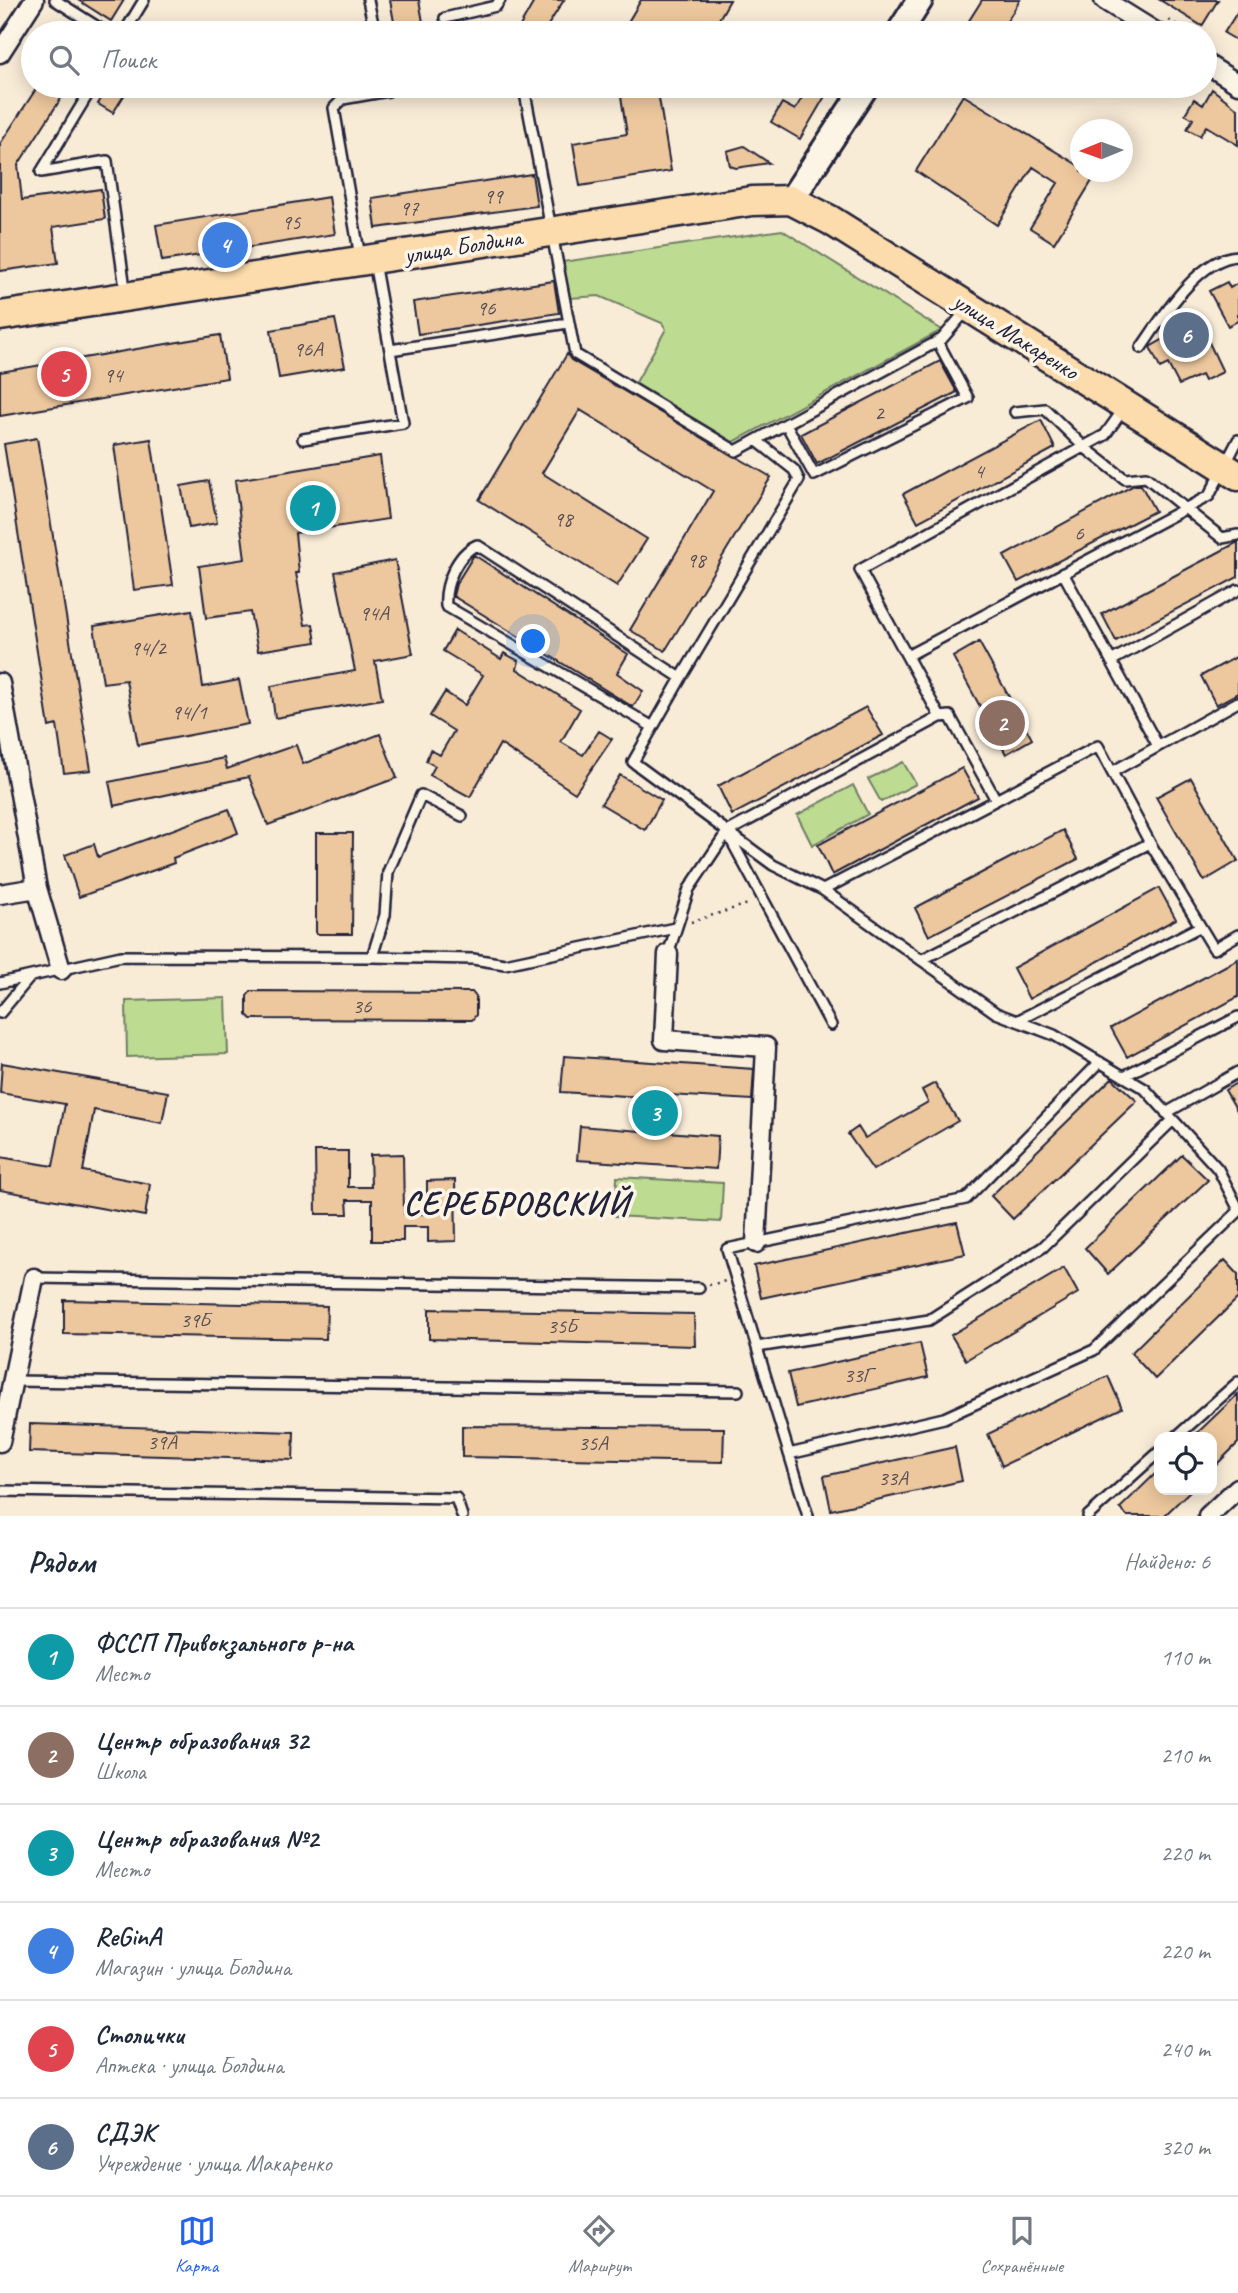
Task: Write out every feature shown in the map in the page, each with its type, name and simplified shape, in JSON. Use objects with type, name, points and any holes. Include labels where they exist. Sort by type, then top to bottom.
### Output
[{"type":"main road","points":[[907,21],[920,0]]},
{"type":"main road","points":[[791,200],[858,98]]},
{"type":"main road","name":"улица Болдина","points":[[0,316],[368,262],[752,201],[791,200]]},
{"type":"main road","name":"улица Макаренко","points":[[791,200],[830,220],[1231,472]]},
{"type":"street","points":[[0,53],[34,0]]},
{"type":"street","points":[[1104,0],[1138,21]]},
{"type":"street","points":[[1217,71],[1238,84]]},
{"type":"street","points":[[0,683],[37,888],[61,970]]},
{"type":"street","points":[[0,894],[37,888]]},
{"type":"street","points":[[668,954],[664,1040],[766,1047],[756,1243]]},
{"type":"street","points":[[0,1442],[34,1278]]},
{"type":"street","points":[[1208,1516],[1238,1488]]},
{"type":"lane","points":[[55,0],[88,21]]},
{"type":"lane","points":[[131,21],[144,0]]},
{"type":"lane","points":[[368,0],[372,21]]},
{"type":"lane","points":[[445,18],[496,6],[500,0]]},
{"type":"lane","points":[[86,98],[41,172],[107,161],[127,296]]},
{"type":"lane","points":[[303,439],[403,422],[390,350],[334,108],[343,99],[349,98]]},
{"type":"lane","points":[[526,98],[575,354],[736,451],[938,342],[969,307]]},
{"type":"lane","points":[[1141,348],[1182,289],[1227,256],[1238,256]]},
{"type":"lane","points":[[390,350],[568,323]]},
{"type":"lane","points":[[786,424],[814,475],[968,398],[938,342]]},
{"type":"lane","points":[[940,718],[860,569],[1105,435],[1126,406]]},
{"type":"lane","points":[[1015,412],[1045,409],[1084,447],[1125,479],[1146,477],[1222,538],[1238,535]]},
{"type":"lane","points":[[756,440],[794,470],[799,480],[633,762],[773,866],[823,890],[996,1013],[1054,1035],[1145,1089],[1218,1169],[1235,1193],[1238,1210],[1094,1350],[944,1418],[789,1454]]},
{"type":"lane","points":[[907,656],[1209,496],[1231,472],[1238,440]]},
{"type":"lane","points":[[653,727],[446,606],[444,590],[466,550],[477,545],[681,678]]},
{"type":"lane","points":[[1063,573],[1158,747]]},
{"type":"lane","points":[[1111,661],[1238,590]]},
{"type":"lane","points":[[1112,772],[1238,702]]},
{"type":"lane","points":[[668,954],[689,889],[727,832],[940,718],[950,716],[996,800]]},
{"type":"lane","points":[[823,890],[1098,746],[1150,843],[1214,949],[1238,935]]},
{"type":"lane","points":[[372,957],[385,915],[388,872],[421,795],[462,816]]},
{"type":"lane","points":[[727,832],[831,1025]]},
{"type":"lane","points":[[921,960],[1150,843]]},
{"type":"lane","points":[[1017,1021],[1199,927]]},
{"type":"lane","points":[[0,983],[121,956],[473,959],[505,964],[675,928]]},
{"type":"lane","points":[[0,1013],[30,977]]},
{"type":"lane","points":[[1124,1076],[1238,1017]]},
{"type":"lane","points":[[808,1516],[727,1249],[966,1199],[1100,1062]]},
{"type":"lane","points":[[757,1348],[929,1320],[1043,1247],[1169,1116],[1238,1072]]},
{"type":"lane","points":[[34,1278],[699,1288]]},
{"type":"lane","points":[[13,1381],[737,1391]]},
{"type":"lane","points":[[1182,1432],[1238,1382]]},
{"type":"lane","points":[[1088,1516],[1154,1457]]},
{"type":"lane","points":[[0,1491],[456,1499],[462,1516]]},
{"type":"path","points":[[675,928],[748,904]]},
{"type":"path","points":[[699,1288],[736,1278]]},
{"type":"green space","points":[[782,230],[942,330],[730,444],[635,384],[666,329],[662,323],[599,296],[570,298],[562,262]]},
{"type":"green space","points":[[903,762],[916,784],[881,802],[868,779]]},
{"type":"green space","points":[[853,785],[868,814],[812,845],[797,815]]},
{"type":"green space","points":[[226,998],[228,1054],[127,1057],[126,1001]]},
{"type":"green space","points":[[617,1177],[723,1183],[721,1222],[615,1216]]},
{"type":"building","points":[[78,0],[124,0],[111,21]]},
{"type":"building","points":[[390,0],[419,0],[423,21],[394,21]]},
{"type":"building","points":[[535,0],[564,0],[551,21],[523,21]]},
{"type":"building","points":[[641,0],[730,0],[718,21],[629,21]]},
{"type":"building","points":[[982,0],[1020,0],[1007,21],[969,21]]},
{"type":"building","points":[[1160,0],[1218,0],[1205,21],[1194,21]]},
{"type":"building","points":[[1238,11],[1238,41],[1224,33]]},
{"type":"building","points":[[1217,93],[1238,109],[1238,145],[1206,126],[1200,136],[1187,129],[1193,119],[1185,114],[1194,99],[1203,105],[1207,98],[1217,98]]},
{"type":"building","points":[[30,98],[61,98],[18,165],[22,200],[101,189],[105,219],[53,227],[58,263],[0,271],[0,144]]},
{"type":"building","points":[[102,98],[122,98],[113,113],[98,104]]},
{"type":"building","points":[[621,98],[659,98],[671,171],[580,186],[573,143],[627,134]]},
{"type":"building","points":[[802,98],[824,98],[800,139],[771,122],[782,103],[795,110]]},
{"type":"building","points":[[961,98],[968,98],[1070,160],[1070,182],[1091,182],[1054,243],[1030,228],[1058,183],[1033,167],[997,225],[916,171]]},
{"type":"building","points":[[744,146],[769,163],[736,168],[730,166],[727,151]]},
{"type":"building","points":[[532,174],[537,206],[376,228],[372,198]]},
{"type":"building","points":[[329,197],[335,234],[162,261],[156,225]]},
{"type":"building","points":[[554,281],[559,313],[418,334],[413,302]]},
{"type":"building","points":[[1227,282],[1230,288],[1238,283],[1238,321],[1228,326],[1209,291]]},
{"type":"building","points":[[335,319],[345,367],[279,378],[271,330]]},
{"type":"building","points":[[1186,320],[1195,339],[1205,334],[1223,372],[1204,381],[1201,375],[1179,385],[1168,364],[1160,368],[1150,347],[1171,335],[1168,328]]},
{"type":"building","points":[[220,335],[227,378],[0,416],[0,372]]},
{"type":"building","points":[[567,354],[571,360],[771,477],[665,651],[630,630],[713,491],[580,410],[542,473],[647,539],[617,586],[479,500]]},
{"type":"building","points":[[940,361],[957,392],[817,464],[801,434]]},
{"type":"building","points":[[1041,420],[1055,448],[918,522],[903,494]]},
{"type":"building","points":[[37,438],[91,770],[64,773],[57,725],[49,727],[4,444]]},
{"type":"building","points":[[151,439],[173,585],[134,590],[114,445]]},
{"type":"building","points":[[380,456],[388,519],[295,533],[299,573],[296,573],[305,625],[313,624],[316,642],[258,651],[250,612],[206,618],[199,566],[245,559],[235,480]]},
{"type":"building","points":[[209,481],[217,523],[189,528],[181,486]]},
{"type":"building","points":[[1134,485],[1141,485],[1155,511],[1018,582],[1004,556]]},
{"type":"building","points":[[1238,542],[1238,577],[1116,641],[1102,614]]},
{"type":"building","points":[[474,555],[628,654],[617,673],[643,691],[633,707],[453,596],[456,584]]},
{"type":"building","points":[[395,560],[413,654],[375,661],[382,699],[275,718],[271,686],[355,671],[335,572]]},
{"type":"building","points":[[192,610],[203,687],[239,680],[248,724],[138,745],[126,680],[103,683],[94,626]]},
{"type":"building","points":[[455,630],[501,659],[504,653],[519,661],[517,669],[580,709],[561,742],[583,755],[599,731],[612,739],[575,793],[500,744],[470,797],[430,775],[435,766],[426,761],[430,750],[440,755],[454,731],[430,716],[445,692],[465,705],[483,675],[443,651]]},
{"type":"building","points":[[979,642],[1032,739],[1006,754],[953,657]]},
{"type":"building","points":[[1238,656],[1238,693],[1216,705],[1201,676]]},
{"type":"building","points":[[866,707],[883,735],[732,815],[718,786]]},
{"type":"building","points":[[380,734],[397,778],[268,825],[249,777],[114,806],[109,782],[224,758],[227,769],[296,745],[303,764]]},
{"type":"building","points":[[962,768],[978,797],[832,875],[818,845]]},
{"type":"building","points":[[620,775],[662,800],[645,830],[601,804]]},
{"type":"building","points":[[1191,778],[1238,861],[1204,881],[1156,797]]},
{"type":"building","points":[[229,809],[238,833],[173,858],[174,863],[79,897],[65,855],[94,844],[98,857]]},
{"type":"building","points":[[1063,830],[1078,859],[929,936],[915,908]]},
{"type":"building","points":[[316,833],[353,833],[352,934],[316,934]]},
{"type":"building","points":[[1159,888],[1176,919],[1029,999],[1013,968]]},
{"type":"building","points":[[1238,959],[1238,997],[1127,1057],[1111,1028]]},
{"type":"building","points":[[251,991],[472,992],[476,997],[476,1015],[472,1020],[251,1019],[247,1015],[247,996]]},
{"type":"building","points":[[564,1056],[754,1069],[752,1100],[670,1095],[667,1132],[718,1136],[716,1169],[577,1160],[580,1126],[640,1131],[642,1097],[561,1092]]},
{"type":"building","points":[[2,1063],[168,1092],[162,1123],[94,1110],[83,1171],[150,1184],[145,1216],[0,1190],[0,1157],[53,1166],[65,1104],[0,1093]]},
{"type":"building","points":[[1112,1078],[1137,1101],[1013,1219],[991,1196]]},
{"type":"building","points":[[1238,1082],[1238,1112],[1225,1090]]},
{"type":"building","points":[[935,1083],[958,1121],[873,1170],[848,1134],[858,1127],[865,1138],[928,1102],[922,1090]]},
{"type":"building","points":[[315,1151],[348,1151],[348,1187],[371,1187],[370,1155],[403,1154],[404,1214],[427,1214],[427,1181],[455,1180],[456,1241],[428,1242],[428,1227],[403,1227],[403,1241],[372,1241],[372,1200],[347,1200],[348,1214],[316,1214]]},
{"type":"building","points":[[1182,1155],[1208,1180],[1108,1274],[1085,1248]]},
{"type":"building","points":[[957,1222],[965,1254],[761,1298],[754,1266]]},
{"type":"building","points":[[1225,1260],[1238,1274],[1238,1298],[1155,1379],[1131,1353]]},
{"type":"building","points":[[1064,1268],[1078,1293],[966,1360],[951,1335]]},
{"type":"building","points":[[64,1300],[327,1306],[326,1339],[64,1334]]},
{"type":"building","points":[[429,1309],[694,1314],[695,1346],[429,1339]]},
{"type":"building","points":[[920,1343],[928,1377],[796,1407],[788,1373]]},
{"type":"building","points":[[1108,1376],[1122,1408],[1002,1466],[988,1434]]},
{"type":"building","points":[[1238,1394],[1238,1443],[1217,1464],[1217,1432],[1198,1432]]},
{"type":"building","points":[[30,1424],[294,1432],[293,1460],[29,1452]]},
{"type":"building","points":[[462,1426],[724,1428],[723,1462],[462,1457]]},
{"type":"building","points":[[955,1447],[962,1481],[831,1510],[824,1476]]},
{"type":"building","points":[[1154,1475],[1154,1495],[1186,1495],[1164,1516],[1127,1516],[1120,1508]]},
{"type":"place","name":"ReGinA","points":[[225,245]]},
{"type":"place","name":"СДЭК","points":[[1186,335]]},
{"type":"place","name":"Столички","points":[[64,374]]},
{"type":"place","name":"ФССП Привокзального р-на","points":[[313,508]]},
{"type":"place","name":"Центр образования 32","points":[[1002,723]]},
{"type":"place","name":"Центр образования №2","points":[[655,1113]]},
{"type":"district","name":"СЕРЕБРОВСКИЙ","points":[[517,1203]]}]
